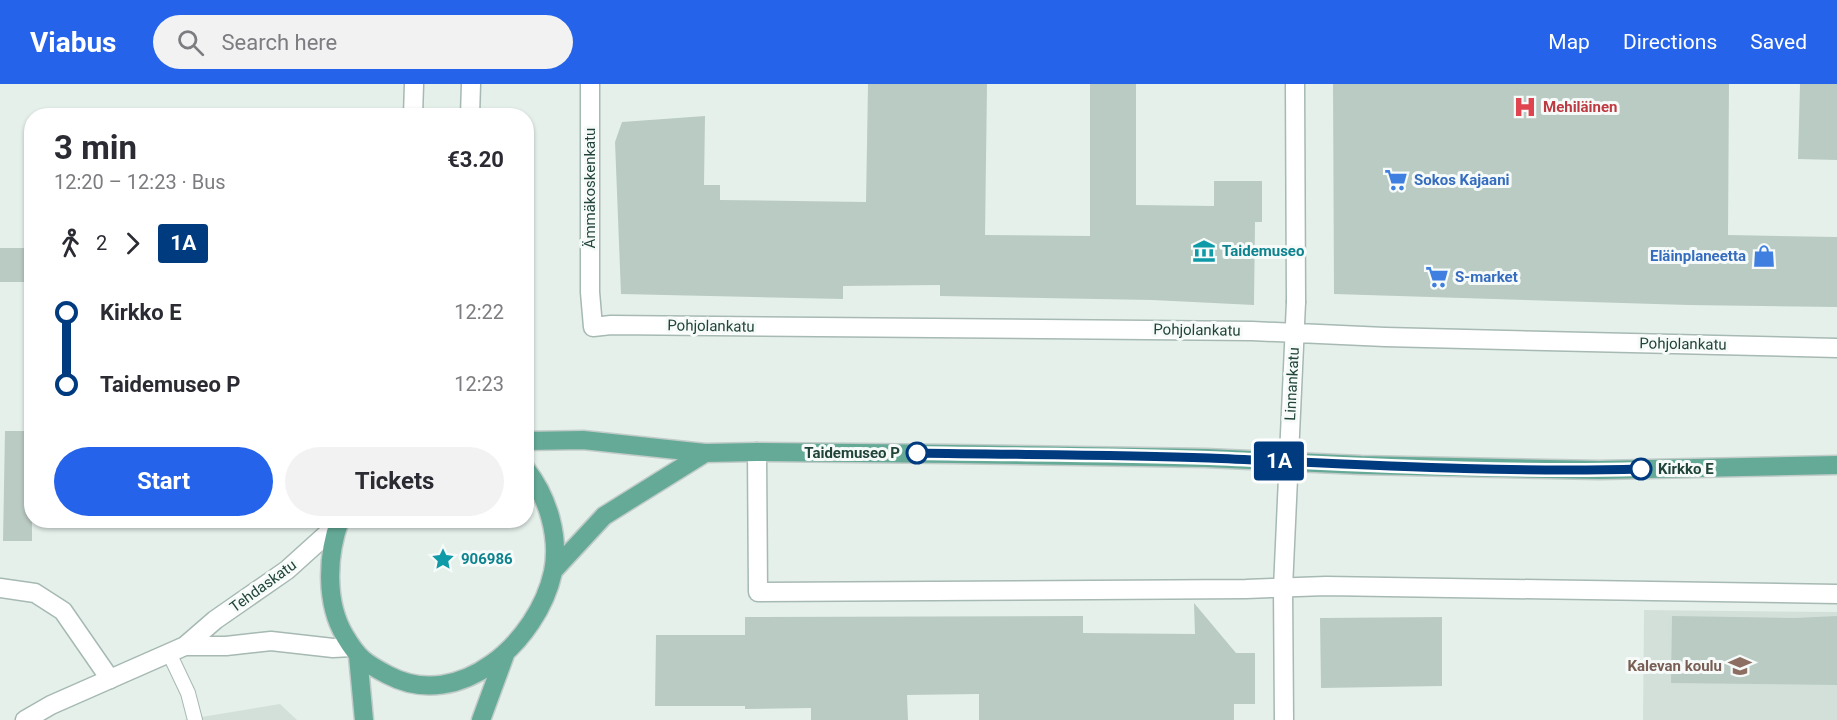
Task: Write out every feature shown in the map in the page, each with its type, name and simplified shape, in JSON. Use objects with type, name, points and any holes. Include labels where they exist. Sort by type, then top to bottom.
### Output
[{"type":"main road","points":[[534,441],[582,440],[705,453],[1183,457],[1361,465],[1599,470],[1837,465]]},
{"type":"main road","points":[[554,570],[604,516],[705,453]]},
{"type":"main road","points":[[338,528],[331,558],[333,605],[340,628],[355,652],[395,679],[416,685],[435,686],[457,682],[478,673],[506,652],[528,629],[546,596],[554,570],[555,539],[549,508],[534,478]]},
{"type":"main road","points":[[355,652],[364,720]]},
{"type":"main road","points":[[481,720],[506,652]]},
{"type":"street","points":[[413,108],[414,84]]},
{"type":"street","points":[[470,108],[471,84]]},
{"type":"street","name":"Ämmäkoskenkatu","points":[[590,84],[590,292]]},
{"type":"street","name":"Linnankatu","points":[[1284,720],[1283,588],[1296,302],[1295,84]]},
{"type":"street","name":"Pohjolankatu","points":[[590,292],[593,327],[611,325],[1185,330],[1837,348]]},
{"type":"street","points":[[757,452],[758,592],[1326,586],[1837,594]]},
{"type":"street","name":"Tehdaskatu","points":[[25,720],[51,705],[177,650],[215,620],[287,570],[332,528]]},
{"type":"street","points":[[0,588],[34,593],[63,611],[110,679]]},
{"type":"street","name":"Tehdaskatu","points":[[177,650],[271,641],[355,652]]},
{"type":"lane","points":[[177,650],[195,720]]},
{"type":"shaded area","name":"Kalevan koulu","points":[[1644,610],[1837,612],[1837,720],[1643,720]]},
{"type":"shaded area","points":[[280,704],[297,720],[183,720]]},
{"type":"building","points":[[868,84],[987,84],[985,235],[1090,236],[1090,84],[1136,84],[1136,205],[1214,206],[1214,181],[1262,181],[1262,222],[1255,222],[1254,305],[1152,300],[940,296],[940,285],[843,286],[843,299],[621,294],[615,142],[622,122],[705,116],[704,185],[720,185],[720,200],[866,202]]},
{"type":"building","points":[[1333,84],[1729,84],[1728,235],[1837,237],[1837,307],[1688,305],[1334,294]]},
{"type":"building","points":[[1800,84],[1837,84],[1837,160],[1798,159]]},
{"type":"building","points":[[0,248],[24,248],[24,282],[0,282]]},
{"type":"building","points":[[5,431],[24,431],[24,528],[32,528],[32,541],[3,541]]},
{"type":"building","points":[[1194,603],[1236,653],[1255,653],[1255,704],[1234,704],[1234,720],[979,720],[979,694],[907,695],[908,720],[811,720],[811,708],[745,709],[745,706],[655,706],[656,635],[745,635],[745,617],[1083,616],[1083,633],[1195,634]]},
{"type":"building","points":[[1672,616],[1795,618],[1837,616],[1837,685],[1671,683]]},
{"type":"building","points":[[1442,617],[1442,686],[1321,688],[1320,618]]},
{"type":"bus line","name":"1A","points":[[917,453],[1206,458],[1384,466],[1641,469]]},
{"type":"place","name":"Mehiläinen","points":[[1525,107]]},
{"type":"place","name":"Sokos Kajaani","points":[[1396,180]]},
{"type":"place","name":"Taidemuseo","points":[[1204,251]]},
{"type":"place","name":"Eläinplaneetta","points":[[1764,256]]},
{"type":"place","name":"S-market","points":[[1437,277]]},
{"type":"place","name":"Taidemuseo P","points":[[917,453]]},
{"type":"place","name":"Kirkko E","points":[[1641,469]]},
{"type":"place","name":"906986","points":[[443,559]]},
{"type":"place","name":"Kalevan koulu","points":[[1740,666]]}]
